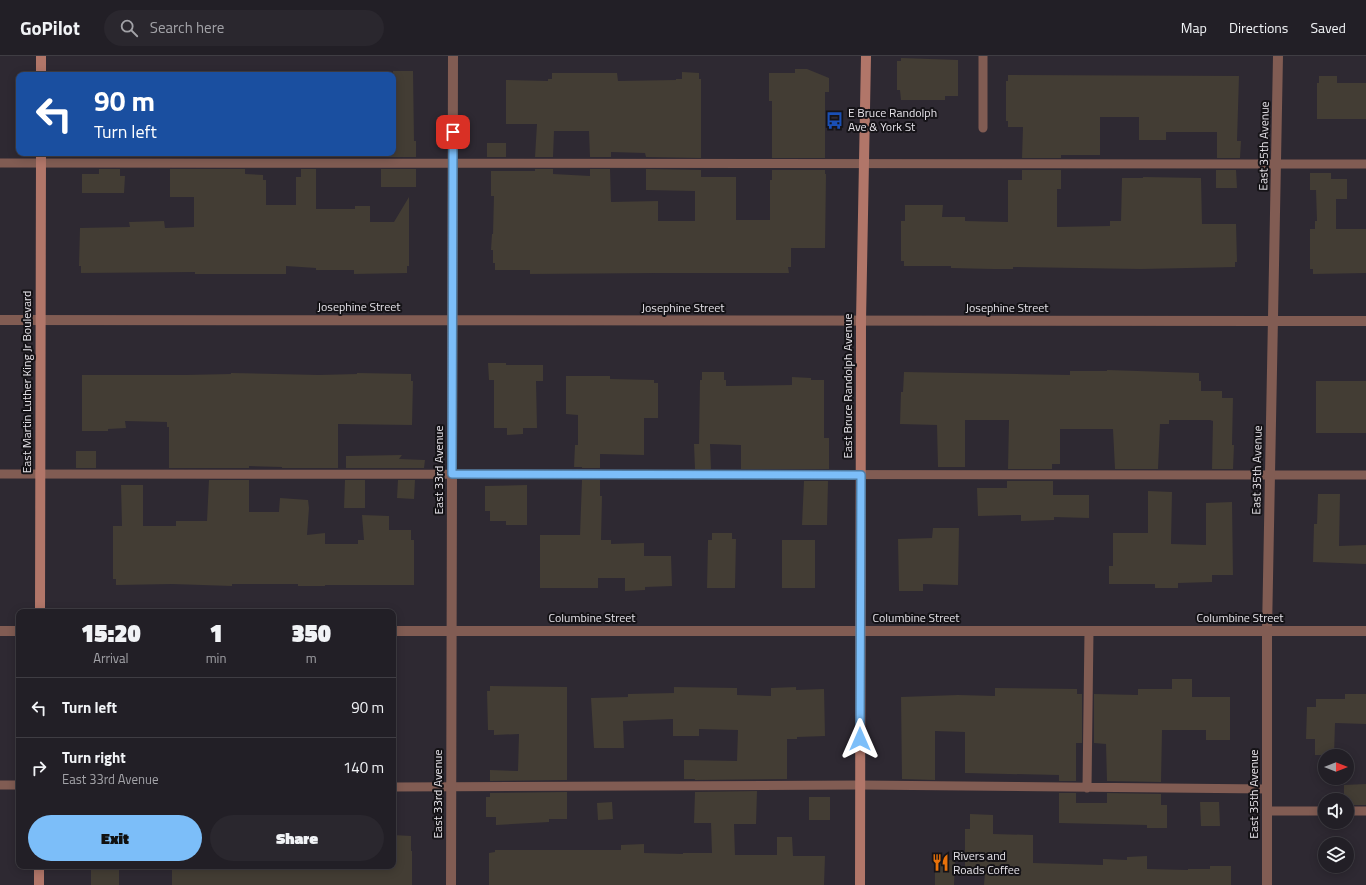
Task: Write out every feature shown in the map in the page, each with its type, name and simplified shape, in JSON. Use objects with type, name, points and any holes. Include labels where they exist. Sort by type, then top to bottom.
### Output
[{"type":"street","points":[[41,56],[41,72]]},
{"type":"street","name":"East 33rd Avenue","points":[[451,885],[453,56]]},
{"type":"street","name":"East Bruce Randolph Avenue","points":[[860,885],[861,321],[866,56]]},
{"type":"street","name":"East 35th Avenue","points":[[1267,885],[1267,631],[1278,56]]},
{"type":"street","name":"East Martin Luther King Jr Boulevard","points":[[40,609],[41,158]]},
{"type":"street","name":"Josephine Street","points":[[0,320],[1366,321]]},
{"type":"street","points":[[0,631],[16,631]]},
{"type":"street","name":"Columbine Street","points":[[396,631],[1366,631]]},
{"type":"street","points":[[39,869],[39,885]]},
{"type":"lane","points":[[983,56],[983,128]]},
{"type":"lane","points":[[0,163],[41,158],[453,163],[1366,164]]},
{"type":"lane","points":[[0,474],[1366,475]]},
{"type":"lane","points":[[1087,788],[1089,631]]},
{"type":"lane","points":[[0,785],[16,785]]},
{"type":"lane","points":[[396,787],[860,785],[1267,789]]},
{"type":"lane","points":[[1267,811],[1318,811]]},
{"type":"lane","points":[[1354,811],[1366,811]]},
{"type":"building","points":[[901,58],[958,60],[958,96],[945,96],[945,100],[901,100],[900,90],[897,90],[897,61],[901,61]]},
{"type":"building","points":[[795,69],[807,69],[829,78],[829,92],[825,92],[825,158],[772,158],[772,101],[769,101],[769,73],[795,73]]},
{"type":"building","points":[[413,71],[414,141],[416,141],[416,157],[382,157],[396,156],[396,72],[393,72]]},
{"type":"building","points":[[682,72],[699,73],[699,79],[701,79],[701,158],[646,157],[645,153],[611,152],[611,157],[590,157],[589,131],[554,131],[553,157],[535,157],[537,124],[506,124],[506,80],[548,81],[548,79],[552,79],[552,73],[617,73],[618,81],[676,80],[682,79]]},
{"type":"building","points":[[1008,75],[1239,76],[1237,141],[1241,141],[1240,158],[1217,158],[1217,132],[1166,132],[1166,140],[1139,140],[1139,117],[1100,117],[1100,155],[1061,155],[1061,158],[1022,158],[1023,127],[1008,127],[1008,121],[1006,121],[1006,81],[1008,81]]},
{"type":"building","points":[[1319,76],[1337,76],[1337,83],[1366,83],[1366,119],[1317,119],[1317,83],[1319,83]]},
{"type":"building","points":[[487,143],[506,143],[506,157],[487,157]]},
{"type":"building","points":[[99,156],[120,156],[120,157]]},
{"type":"building","points":[[170,156],[245,156],[245,157]]},
{"type":"building","points":[[301,156],[316,156],[316,157]]},
{"type":"building","points":[[99,169],[120,169],[120,176],[125,176],[124,193],[82,193],[82,174],[99,174]]},
{"type":"building","points":[[170,169],[245,169],[245,174],[263,175],[263,180],[266,180],[266,205],[296,205],[296,177],[301,177],[301,169],[316,169],[316,209],[355,209],[355,206],[370,206],[370,222],[394,222],[409,197],[409,266],[407,266],[407,273],[354,274],[354,270],[316,270],[316,268],[286,266],[286,274],[195,274],[195,272],[81,273],[81,266],[79,266],[80,228],[130,227],[129,222],[164,221],[165,228],[194,227],[194,197],[170,197]]},
{"type":"building","points":[[381,169],[416,169],[416,187],[381,187]]},
{"type":"building","points":[[535,169],[553,169],[553,174],[590,176],[590,169],[610,169],[611,202],[658,201],[658,221],[695,221],[695,191],[646,190],[646,169],[701,170],[701,177],[736,177],[736,220],[770,220],[770,180],[772,180],[772,170],[825,170],[825,248],[791,248],[791,267],[788,267],[789,273],[530,274],[530,270],[495,270],[495,263],[493,263],[493,250],[491,250],[494,196],[491,196],[491,171],[535,171]]},
{"type":"building","points":[[1022,170],[1061,170],[1061,189],[1057,189],[1057,227],[1110,226],[1110,221],[1121,221],[1122,178],[1201,178],[1202,224],[1236,224],[1237,262],[1235,262],[1235,267],[1141,269],[1013,267],[1013,269],[993,269],[951,268],[951,266],[904,266],[904,261],[901,261],[901,221],[905,221],[905,205],[943,205],[942,217],[965,217],[965,221],[1008,222],[1008,180],[1022,180]]},
{"type":"building","points":[[1216,170],[1236,170],[1237,188],[1216,188]]},
{"type":"building","points":[[1310,173],[1331,173],[1331,179],[1347,179],[1347,199],[1336,199],[1336,229],[1366,229],[1366,273],[1313,274],[1313,269],[1310,269],[1310,229],[1315,229],[1315,221],[1317,221],[1316,190],[1310,190]]},
{"type":"building","points":[[488,363],[506,363],[506,365],[543,365],[543,381],[536,381],[537,428],[523,428],[523,434],[507,435],[507,428],[494,428],[494,380],[489,380]]},
{"type":"building","points":[[1107,370],[1199,373],[1201,391],[1222,391],[1222,398],[1233,398],[1233,469],[1212,469],[1213,421],[1210,420],[1169,420],[1169,424],[1160,424],[1158,469],[1115,469],[1113,429],[1060,429],[1060,464],[1052,464],[1052,469],[1008,469],[1009,420],[965,420],[965,467],[938,467],[937,425],[900,424],[901,392],[903,392],[904,372],[1070,375],[1070,371]]},
{"type":"building","points":[[702,372],[724,372],[726,386],[792,385],[792,377],[811,378],[811,380],[824,380],[824,438],[829,438],[829,469],[741,469],[741,445],[710,444],[711,469],[695,469],[694,444],[699,444],[700,380],[702,380]]},
{"type":"building","points":[[231,373],[319,375],[357,373],[411,374],[411,381],[413,381],[412,425],[338,424],[338,468],[282,468],[249,466],[249,468],[169,468],[169,427],[167,427],[167,422],[125,421],[126,428],[108,429],[108,431],[82,431],[82,375],[185,375]]},
{"type":"building","points":[[566,376],[610,376],[610,379],[654,380],[654,383],[658,383],[658,418],[644,418],[644,455],[600,454],[600,468],[574,467],[575,445],[578,445],[578,415],[566,414]]},
{"type":"building","points":[[1316,381],[1366,381],[1366,433],[1316,433]]},
{"type":"building","points":[[76,451],[96,451],[96,468],[76,468]]},
{"type":"building","points":[[402,455],[399,459],[425,460],[424,468],[346,468],[346,456]]},
{"type":"building","points":[[209,480],[249,480],[249,512],[279,512],[280,498],[308,500],[309,508],[307,535],[325,533],[325,544],[358,544],[358,540],[364,540],[362,515],[389,516],[389,530],[411,530],[411,540],[414,540],[414,585],[116,585],[116,579],[113,579],[113,526],[122,526],[121,485],[143,485],[143,526],[176,526],[176,521],[207,521]]},
{"type":"building","points":[[345,480],[365,480],[365,508],[344,508]]},
{"type":"building","points":[[398,480],[415,480],[414,499],[397,498]]},
{"type":"building","points":[[582,480],[600,480],[600,496],[602,496],[601,540],[611,540],[611,544],[644,543],[644,556],[671,556],[672,586],[645,587],[645,590],[625,591],[625,578],[598,578],[598,588],[540,588],[540,535],[580,535]]},
{"type":"building","points":[[804,481],[828,481],[827,525],[802,525]]},
{"type":"building","points":[[1007,481],[1053,481],[1053,495],[1089,495],[1089,518],[1054,517],[1054,520],[1021,521],[1021,515],[978,516],[977,488],[1007,488]]},
{"type":"building","points":[[527,485],[527,525],[506,525],[506,521],[490,521],[490,511],[485,511],[485,486]]},
{"type":"building","points":[[1148,491],[1172,492],[1171,544],[1206,545],[1206,503],[1232,502],[1233,575],[1212,575],[1212,582],[1178,583],[1178,588],[1155,588],[1155,584],[1109,584],[1109,566],[1113,566],[1113,533],[1148,533]]},
{"type":"building","points":[[1318,494],[1340,494],[1339,546],[1366,545],[1366,564],[1313,562],[1314,524],[1317,524]]},
{"type":"building","points":[[933,528],[959,528],[958,585],[923,584],[923,591],[899,591],[898,539],[932,538]]},
{"type":"building","points":[[712,533],[732,533],[732,539],[736,539],[735,588],[707,588],[708,540],[712,540]]},
{"type":"building","points":[[782,540],[815,540],[815,588],[782,588]]},
{"type":"building","points":[[1172,679],[1192,679],[1192,697],[1230,697],[1230,740],[1206,740],[1206,730],[1162,730],[1161,782],[1107,781],[1106,744],[1094,743],[1094,694],[1138,695],[1138,689],[1172,689]]},
{"type":"building","points":[[490,686],[567,687],[567,780],[490,781],[490,770],[518,771],[519,734],[494,735],[494,730],[488,730],[487,691],[490,691]]},
{"type":"building","points":[[674,687],[737,688],[737,695],[771,696],[771,688],[796,687],[796,690],[824,689],[825,736],[797,737],[797,739],[787,739],[787,779],[684,779],[684,760],[737,761],[738,730],[699,729],[699,736],[673,736],[673,719],[623,721],[624,748],[594,748],[591,698],[628,697],[628,694],[674,693]]},
{"type":"building","points":[[995,688],[1077,689],[1077,694],[1082,694],[1082,743],[1076,743],[1076,781],[1059,781],[1059,775],[965,773],[965,732],[935,731],[935,780],[902,779],[901,697],[958,695],[995,696]]},
{"type":"building","points":[[1345,694],[1366,694],[1366,724],[1335,723],[1334,749],[1318,749],[1318,755],[1315,755],[1315,739],[1306,739],[1307,707],[1316,707],[1316,699],[1345,699]]},
{"type":"building","points":[[1366,784],[1366,805],[1354,805],[1354,793],[1344,793],[1344,785]]},
{"type":"building","points":[[757,791],[756,824],[734,824],[735,855],[777,855],[777,837],[792,837],[793,856],[825,856],[824,885],[489,885],[489,853],[495,852],[495,850],[621,850],[621,845],[644,844],[644,853],[712,853],[711,823],[694,823],[695,792]]},
{"type":"building","points":[[567,792],[567,819],[549,819],[549,822],[496,825],[496,817],[486,817],[486,797],[490,797],[490,793]]},
{"type":"building","points":[[1059,793],[1076,793],[1076,803],[1107,803],[1107,793],[1161,794],[1161,805],[1167,805],[1167,828],[1147,828],[1147,825],[1059,823]]},
{"type":"building","points":[[809,797],[830,797],[830,820],[809,820]]},
{"type":"building","points":[[612,802],[613,819],[598,820],[597,803]]},
{"type":"building","points":[[1200,802],[1219,802],[1220,826],[1201,826]]},
{"type":"building","points":[[970,814],[993,815],[993,834],[1033,835],[1033,863],[1103,865],[1103,859],[1127,860],[1127,857],[1147,856],[1147,869],[1188,870],[1210,869],[1210,866],[1231,866],[1231,885],[984,885],[985,872],[965,872],[965,829],[970,829]]},
{"type":"building","points":[[396,835],[411,836],[412,885],[172,885],[172,869],[396,869]]},
{"type":"building","points":[[935,860],[955,860],[954,885],[935,885]]},
{"type":"building","points":[[91,869],[119,869],[119,885],[91,885]]},
{"type":"place","name":"E Bruce Randolph Ave & York St","points":[[835,120]]},
{"type":"place","name":"Rivers and Roads Coffee","points":[[940,863]]},
{"type":"route","points":[[453,132],[452,474],[861,475],[860,739]]}]
